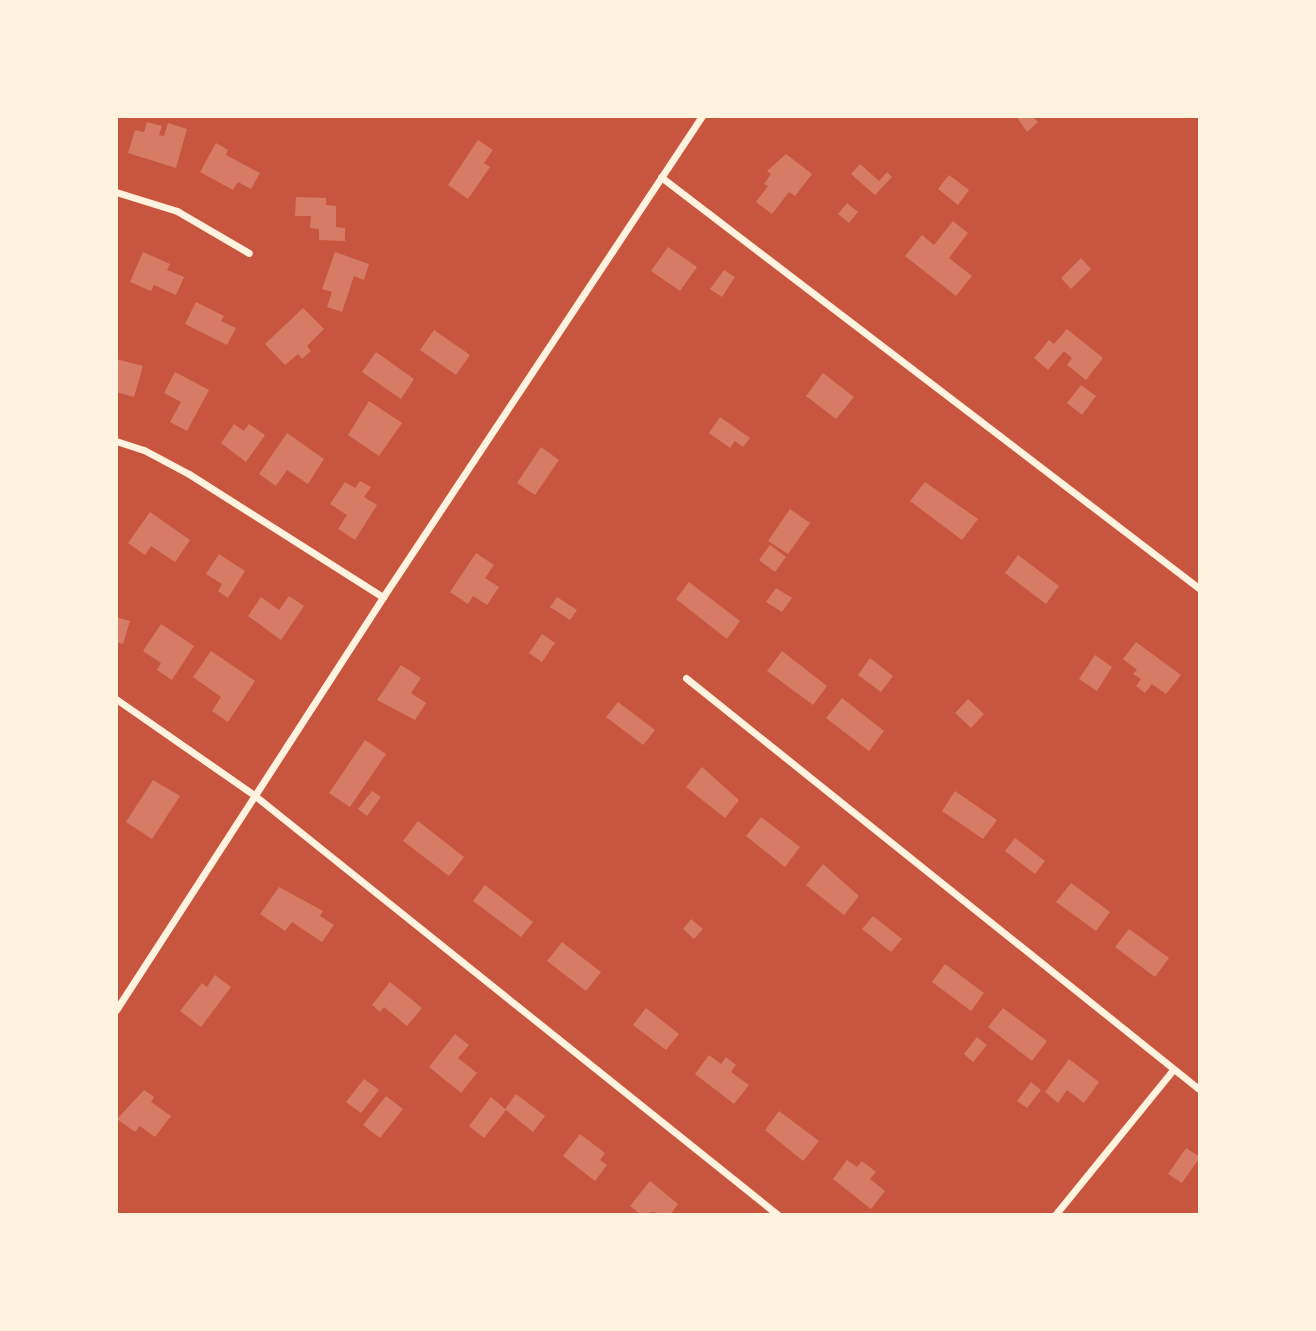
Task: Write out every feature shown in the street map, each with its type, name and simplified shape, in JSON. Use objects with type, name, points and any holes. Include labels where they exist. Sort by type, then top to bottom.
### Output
[{"type":"street","points":[[116,1010],[383,597],[702,116]]},
{"type":"street","points":[[661,177],[1200,589]]},
{"type":"street","points":[[116,192],[177,211],[249,253]]},
{"type":"street","points":[[116,441],[144,450],[189,474],[383,597]]},
{"type":"street","points":[[686,678],[1200,1090]]},
{"type":"street","points":[[116,699],[254,795],[778,1215]]},
{"type":"street","points":[[1055,1215],[1173,1070]]},
{"type":"building","points":[[1016,116],[1032,116],[1038,122],[1027,132]]},
{"type":"building","points":[[147,122],[162,126],[159,135],[164,136],[168,123],[187,129],[176,168],[128,153],[135,130],[144,132]]},
{"type":"building","points":[[478,140],[493,150],[484,163],[490,167],[468,199],[448,185]]},
{"type":"building","points":[[216,143],[228,150],[226,155],[260,173],[251,189],[238,182],[233,190],[200,172]]},
{"type":"building","points":[[786,154],[812,174],[795,196],[789,192],[772,214],[756,202],[768,186],[764,184],[771,174],[767,171]]},
{"type":"building","points":[[860,164],[879,181],[887,172],[892,177],[875,195],[851,174]]},
{"type":"building","points":[[949,175],[969,190],[958,205],[938,189]]},
{"type":"building","points":[[296,197],[326,198],[326,205],[336,206],[336,227],[345,228],[345,241],[319,240],[319,229],[310,228],[311,216],[295,216]]},
{"type":"building","points":[[847,203],[858,212],[849,223],[838,214]]},
{"type":"building","points":[[953,221],[968,233],[949,258],[972,276],[956,296],[905,256],[922,235],[934,245]]},
{"type":"building","points":[[668,247],[697,267],[680,291],[651,271]]},
{"type":"building","points":[[143,252],[170,264],[167,270],[184,277],[176,295],[154,285],[151,291],[130,282]]},
{"type":"building","points":[[335,252],[369,264],[364,280],[354,276],[342,312],[327,307],[332,292],[322,289]]},
{"type":"building","points":[[1081,258],[1091,269],[1071,289],[1061,278]]},
{"type":"building","points":[[724,270],[735,277],[722,297],[710,289]]},
{"type":"building","points":[[196,302],[224,316],[221,321],[236,328],[227,345],[185,324]]},
{"type":"building","points":[[303,308],[324,329],[307,346],[311,351],[302,359],[298,354],[285,365],[265,344]]},
{"type":"building","points":[[1067,329],[1103,358],[1086,380],[1067,365],[1072,358],[1064,351],[1048,370],[1034,358],[1049,340],[1054,344]]},
{"type":"building","points":[[434,330],[470,355],[456,375],[420,350]]},
{"type":"building","points":[[376,352],[414,379],[401,399],[362,372]]},
{"type":"building","points":[[116,359],[143,366],[134,397],[116,392]]},
{"type":"building","points":[[175,372],[209,390],[187,431],[170,422],[181,402],[164,393]]},
{"type":"building","points":[[823,373],[854,397],[836,419],[806,396]]},
{"type":"building","points":[[1081,385],[1096,396],[1082,415],[1067,403]]},
{"type":"building","points":[[369,401],[402,423],[379,456],[348,435]]},
{"type":"building","points":[[720,417],[750,438],[743,447],[735,441],[730,448],[709,433]]},
{"type":"building","points":[[234,424],[244,431],[249,424],[265,435],[246,462],[221,443]]},
{"type":"building","points":[[287,433],[324,459],[308,484],[287,470],[276,486],[259,474]]},
{"type":"building","points":[[541,447],[559,460],[535,495],[517,483]]},
{"type":"building","points":[[360,481],[371,487],[364,497],[377,505],[355,540],[338,529],[347,515],[330,504],[345,482],[355,488]]},
{"type":"building","points":[[925,482],[978,519],[962,540],[910,501]]},
{"type":"building","points":[[790,509],[810,523],[788,554],[768,541]]},
{"type":"building","points":[[150,512],[190,540],[175,562],[151,546],[145,555],[128,543]]},
{"type":"building","points":[[770,545],[786,557],[775,572],[759,560]]},
{"type":"building","points":[[476,553],[494,565],[485,578],[499,587],[487,605],[473,596],[468,604],[450,592]]},
{"type":"building","points":[[219,554],[245,571],[228,598],[218,591],[222,584],[206,574]]},
{"type":"building","points":[[1018,555],[1059,586],[1046,604],[1005,573]]},
{"type":"building","points":[[689,582],[740,621],[727,639],[676,599]]},
{"type":"building","points":[[776,588],[792,598],[782,612],[766,602]]},
{"type":"building","points":[[289,596],[304,606],[281,640],[248,616],[261,597],[279,610]]},
{"type":"building","points":[[557,597],[577,610],[570,620],[550,607]]},
{"type":"building","points":[[116,617],[130,621],[123,644],[116,642]]},
{"type":"building","points":[[161,624],[194,646],[172,680],[157,670],[161,663],[143,651]]},
{"type":"building","points":[[542,634],[555,643],[542,662],[529,653]]},
{"type":"building","points":[[1136,642],[1181,675],[1166,694],[1152,684],[1145,693],[1136,686],[1141,679],[1133,674],[1137,670],[1123,659]]},
{"type":"building","points":[[211,651],[255,681],[228,722],[212,711],[221,697],[193,677]]},
{"type":"building","points":[[782,651],[827,686],[813,705],[767,671]]},
{"type":"building","points":[[1095,655],[1112,667],[1097,691],[1079,679]]},
{"type":"building","points":[[870,658],[893,676],[881,692],[858,675]]},
{"type":"building","points":[[401,665],[421,678],[411,693],[426,703],[415,720],[377,700]]},
{"type":"building","points":[[842,698],[884,731],[869,751],[826,718]]},
{"type":"building","points":[[968,699],[984,714],[971,728],[955,713]]},
{"type":"building","points":[[618,702],[655,730],[643,745],[606,717]]},
{"type":"building","points":[[365,740],[386,754],[350,807],[329,793]]},
{"type":"building","points":[[702,767],[739,800],[725,818],[686,787]]},
{"type":"building","points":[[153,780],[180,796],[152,839],[126,822]]},
{"type":"building","points":[[372,791],[381,797],[367,816],[358,809]]},
{"type":"building","points":[[955,791],[997,820],[983,839],[942,811]]},
{"type":"building","points":[[761,817],[800,847],[785,867],[746,836]]},
{"type":"building","points":[[418,821],[464,857],[449,876],[403,841]]},
{"type":"building","points":[[1015,838],[1045,861],[1035,874],[1005,851]]},
{"type":"building","points":[[823,864],[859,896],[844,915],[806,885]]},
{"type":"building","points":[[1071,883],[1110,912],[1096,931],[1056,902]]},
{"type":"building","points":[[485,885],[533,922],[521,937],[473,901]]},
{"type":"building","points":[[279,887],[323,911],[320,916],[334,925],[322,942],[292,922],[285,931],[260,914]]},
{"type":"building","points":[[873,916],[902,939],[891,952],[862,929]]},
{"type":"building","points":[[691,919],[703,929],[694,939],[683,929]]},
{"type":"building","points":[[1129,929],[1169,958],[1155,977],[1115,947]]},
{"type":"building","points":[[562,942],[601,972],[586,991],[547,961]]},
{"type":"building","points":[[945,964],[984,993],[971,1011],[932,982]]},
{"type":"building","points":[[215,975],[231,987],[201,1027],[180,1011],[202,983],[207,987]]},
{"type":"building","points":[[390,982],[422,1008],[407,1026],[384,1007],[380,1012],[372,1005]]},
{"type":"building","points":[[646,1008],[679,1034],[666,1050],[633,1025]]},
{"type":"building","points":[[1003,1008],[1047,1041],[1032,1061],[988,1027]]},
{"type":"building","points":[[455,1034],[469,1045],[458,1058],[477,1073],[461,1093],[429,1067]]},
{"type":"building","points":[[977,1037],[987,1045],[973,1062],[964,1054]]},
{"type":"building","points":[[709,1055],[721,1064],[726,1057],[736,1065],[731,1072],[749,1085],[734,1104],[695,1074]]},
{"type":"building","points":[[1069,1059],[1099,1082],[1084,1103],[1067,1090],[1058,1103],[1045,1092]]},
{"type":"building","points":[[364,1079],[379,1090],[361,1113],[346,1102]]},
{"type":"building","points":[[1031,1082],[1041,1090],[1027,1108],[1017,1101]]},
{"type":"building","points":[[144,1090],[154,1097],[151,1102],[171,1116],[155,1137],[140,1126],[135,1132],[117,1119]]},
{"type":"building","points":[[516,1094],[545,1116],[533,1132],[506,1110],[484,1138],[469,1126],[491,1097],[505,1109]]},
{"type":"building","points":[[386,1096],[403,1109],[380,1138],[363,1125]]},
{"type":"building","points":[[779,1111],[819,1141],[803,1161],[765,1130]]},
{"type":"building","points":[[580,1134],[605,1153],[600,1160],[607,1165],[595,1181],[563,1156]]},
{"type":"building","points":[[1186,1148],[1200,1157],[1182,1183],[1168,1174]]},
{"type":"building","points":[[847,1160],[857,1167],[862,1161],[876,1172],[870,1179],[885,1191],[871,1209],[833,1179]]},
{"type":"building","points":[[650,1181],[678,1204],[670,1215],[652,1212],[642,1215],[630,1206]]}]
